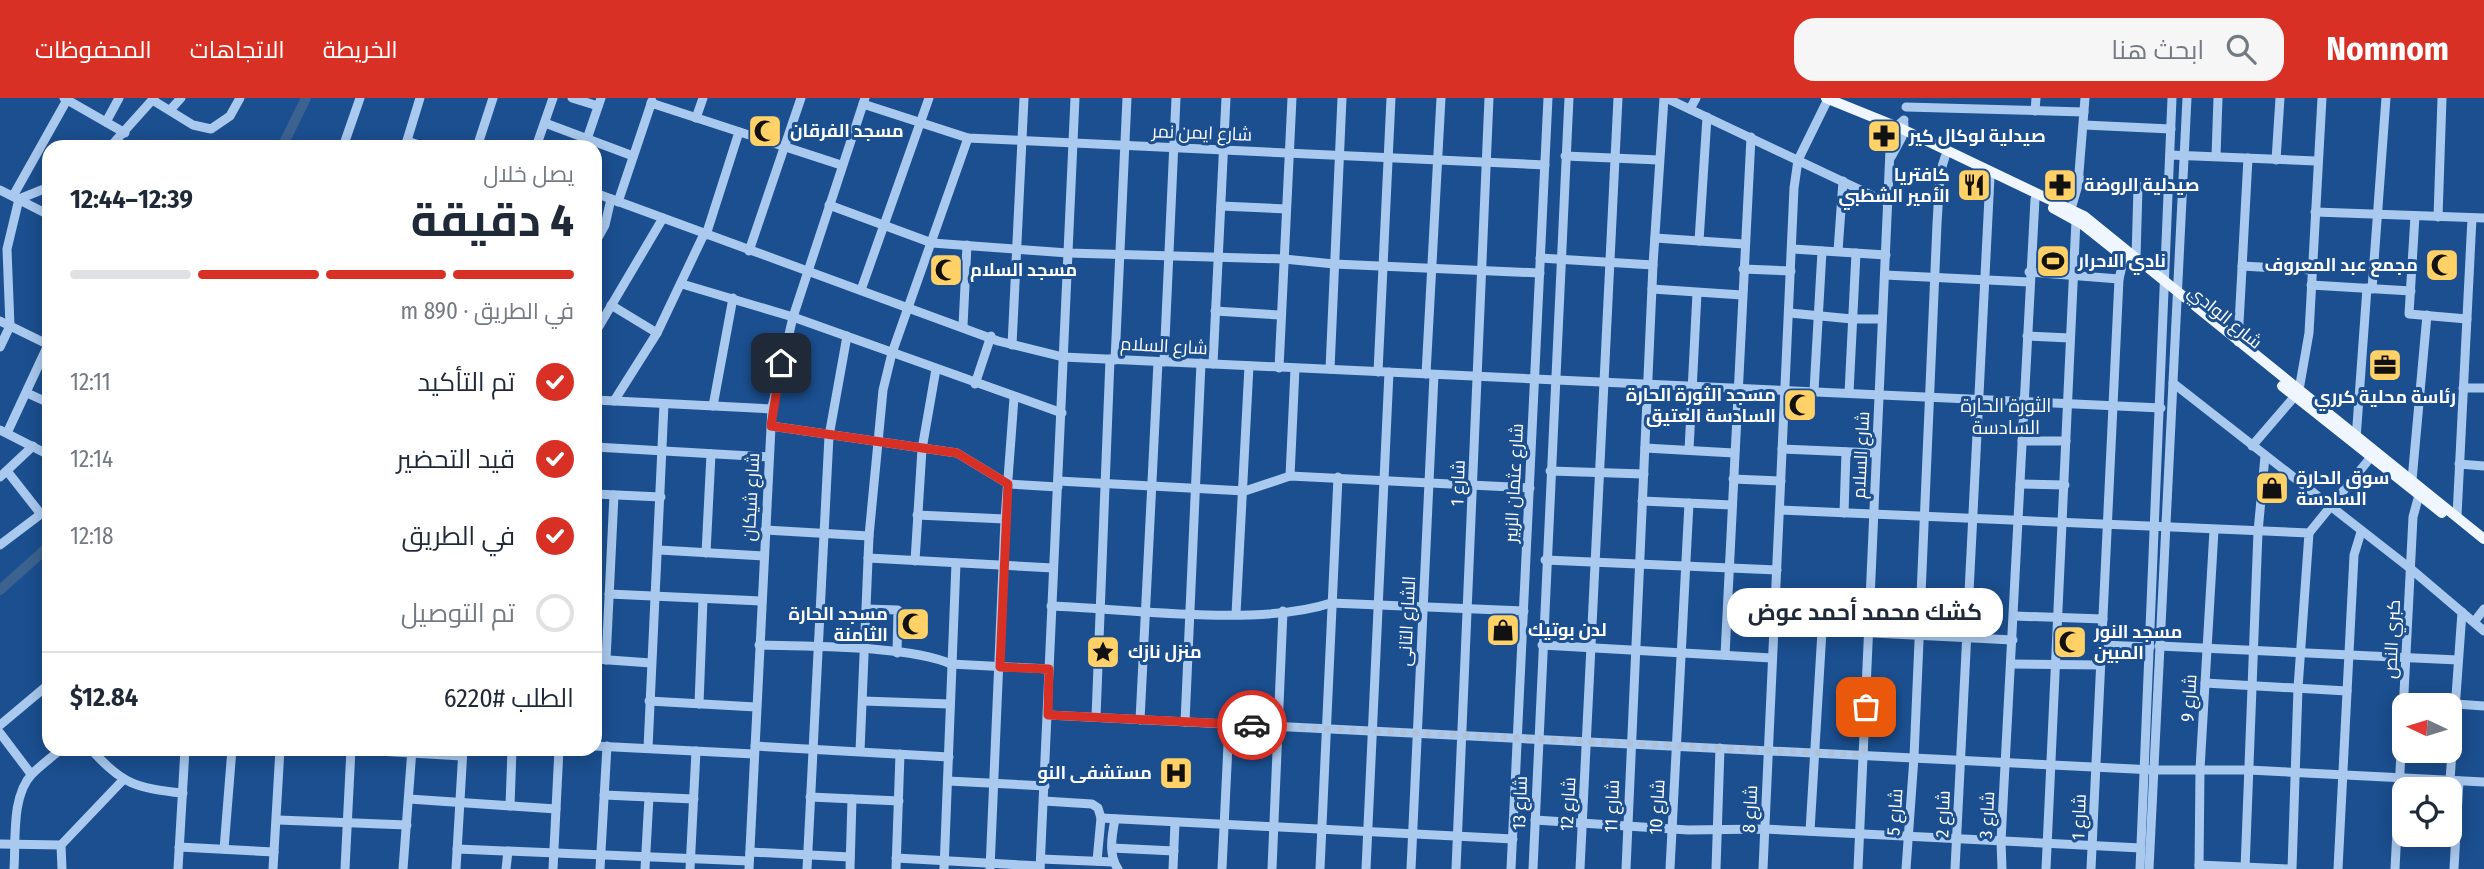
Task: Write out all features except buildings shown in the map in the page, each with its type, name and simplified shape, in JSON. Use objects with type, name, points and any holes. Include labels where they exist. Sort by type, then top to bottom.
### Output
[{"type":"main road","name":"شارع الوادي","points":[[1827,99],[2068,207],[2238,342],[2297,393]]},
{"type":"main road","name":"شارع الوادي","points":[[1898,129],[1945,157],[2076,220],[2130,258]]},
{"type":"main road","name":"شارع الوادي","points":[[2179,297],[2484,539]]},
{"type":"main road","name":"شارع الوادي","points":[[2356,440],[2371,457],[2484,547]]},
{"type":"street","points":[[106,122],[120,98]]},
{"type":"street","points":[[171,109],[181,98]]},
{"type":"street","points":[[118,140],[154,99],[194,125],[212,128],[230,116],[240,98]]},
{"type":"street","points":[[345,140],[359,98]]},
{"type":"street","points":[[407,140],[420,98]]},
{"type":"street","points":[[479,140],[493,98]]},
{"type":"street","points":[[539,140],[553,98]]},
{"type":"street","points":[[545,123],[587,139],[600,102],[572,98]]},
{"type":"street","points":[[696,118],[703,98]]},
{"type":"street","points":[[749,251],[800,98]]},
{"type":"street","points":[[860,290],[929,98]]},
{"type":"street","points":[[1012,345],[1024,98]]},
{"type":"street","points":[[1040,865],[1075,98]]},
{"type":"street","points":[[1096,718],[1127,98]]},
{"type":"street","points":[[1140,720],[1150,485],[1169,254],[1176,98]]},
{"type":"street","points":[[1213,364],[1226,98]]},
{"type":"street","points":[[1279,368],[1292,98]]},
{"type":"street","points":[[1330,369],[1342,98]]},
{"type":"street","points":[[1378,372],[1391,98]]},
{"type":"street","name":"الشارع التانى","points":[[1411,869],[1425,607],[1432,268],[1441,98]]},
{"type":"street","name":"شارع 1","points":[[1456,869],[1489,98]]},
{"type":"street","name":"شارع عثمان الزبير","points":[[1511,869],[1548,98]]},
{"type":"street","name":"شارع 13","points":[[1533,869],[1545,560],[1569,98]]},
{"type":"street","name":"شارع 12","points":[[1580,869],[1618,98]]},
{"type":"street","points":[[1665,98],[1888,204]]},
{"type":"street","name":"شارع 11","points":[[1626,869],[1653,265],[1665,98]]},
{"type":"street","points":[[1690,109],[1696,98]]},
{"type":"street","points":[[1978,98],[1978,110]]},
{"type":"street","points":[[2035,111],[2036,98]]},
{"type":"street","points":[[2068,207],[2077,178],[2085,98]]},
{"type":"street","points":[[2161,529],[2161,408],[2172,98]]},
{"type":"street","points":[[2149,869],[2149,769],[2155,647],[2179,297],[2187,98]]},
{"type":"street","points":[[2216,156],[2218,98]]},
{"type":"street","points":[[2276,160],[2280,98]]},
{"type":"street","points":[[2252,446],[2297,393],[2305,368],[2322,98]]},
{"type":"street","points":[[2356,440],[2370,288],[2380,214],[2386,98]]},
{"type":"street","points":[[2438,216],[2442,98]]},
{"type":"street","points":[[46,140],[67,99],[125,133]]},
{"type":"street","points":[[1798,160],[1827,99]]},
{"type":"street","points":[[602,231],[652,101],[841,165]]},
{"type":"street","name":"شارع ايمن نمر","points":[[864,101],[968,138],[1545,165]]},
{"type":"street","name":"شارع شيكان","points":[[749,861],[772,409],[793,317],[864,101]]},
{"type":"street","points":[[1907,102],[1978,110],[2084,112]]},
{"type":"street","name":"شارع السلام","points":[[1858,869],[1891,157],[1907,102]]},
{"type":"street","points":[[1699,241],[1707,117]]},
{"type":"street","points":[[2084,125],[2171,129]]},
{"type":"street","points":[[614,401],[657,333],[682,284],[705,234],[739,132]]},
{"type":"street","points":[[1725,655],[1751,137]]},
{"type":"street","points":[[860,751],[869,536],[883,390],[892,353],[968,138]]},
{"type":"street","points":[[602,145],[633,156]]},
{"type":"street","points":[[0,347],[10,326],[4,244],[16,197],[42,147]]},
{"type":"street","points":[[2170,155],[2316,161]]},
{"type":"street","points":[[1565,156],[1659,160]]},
{"type":"street","name":"شارع 5","points":[[1906,869],[1914,757],[1940,173],[1945,157]]},
{"type":"street","points":[[2238,342],[2248,158]]},
{"type":"street","name":"شارع 8","points":[[1763,869],[1798,160]]},
{"type":"street","name":"شارع 2","points":[[1955,869],[1982,281],[1990,177]]},
{"type":"street","points":[[2077,178],[2085,184],[2169,188]]},
{"type":"street","points":[[1838,251],[1843,181]]},
{"type":"street","name":"شارع 1","points":[[2091,869],[2119,279],[2130,258],[2138,187]]},
{"type":"street","points":[[16,197],[42,189]]},
{"type":"street","points":[[0,190],[42,211]]},
{"type":"street","name":"شارع السلام","points":[[602,195],[1012,345],[1063,357],[2161,408]]},
{"type":"street","name":"شارع 3","points":[[2002,869],[2001,841],[2035,199]]},
{"type":"street","points":[[829,205],[932,243],[1068,253],[1169,254],[1539,273]]},
{"type":"street","points":[[1221,206],[1286,209]]},
{"type":"street","points":[[2315,212],[2484,218]]},
{"type":"street","points":[[2415,216],[2409,314],[2467,319]]},
{"type":"street","points":[[602,319],[663,218]]},
{"type":"street","points":[[2456,516],[2472,218]]},
{"type":"street","points":[[2046,869],[2076,220]]},
{"type":"street","points":[[1655,238],[1744,244]]},
{"type":"street","points":[[964,326],[967,245]]},
{"type":"street","points":[[1793,249],[1886,255]]},
{"type":"street","points":[[1814,391],[1822,251]]},
{"type":"street","points":[[1849,393],[1856,253]]},
{"type":"street","points":[[1540,258],[1653,265]]},
{"type":"street","points":[[2242,266],[2312,270]]},
{"type":"street","points":[[1743,269],[1791,271]]},
{"type":"street","points":[[1885,275],[1982,281],[2074,275],[2119,279]]},
{"type":"street","points":[[682,284],[793,317],[1062,413]]},
{"type":"street","points":[[2311,285],[2411,291]]},
{"type":"street","points":[[1653,289],[1742,295]]},
{"type":"street","points":[[1689,450],[1697,293]]},
{"type":"street","points":[[713,406],[733,298]]},
{"type":"street","points":[[611,305],[657,333]]},
{"type":"street","points":[[1215,311],[1280,315]]},
{"type":"street","points":[[1790,313],[1882,319]]},
{"type":"street","points":[[2412,480],[2427,315]]},
{"type":"street","points":[[0,321],[42,342]]},
{"type":"street","points":[[807,869],[829,436],[847,336]]},
{"type":"street","points":[[975,384],[991,336]]},
{"type":"street","points":[[2027,336],[2070,338]]},
{"type":"street","points":[[42,360],[4,432],[42,451]]},
{"type":"street","points":[[1185,722],[1201,363]]},
{"type":"street","points":[[1236,614],[1245,491],[1249,366]]},
{"type":"street","points":[[915,561],[922,449],[936,369]]},
{"type":"street","points":[[1290,476],[1295,369]]},
{"type":"street","points":[[1366,869],[1389,372]]},
{"type":"street","points":[[2173,383],[2411,569],[2484,631]]},
{"type":"street","points":[[2463,388],[2484,388]]},
{"type":"street","points":[[27,393],[42,400]]},
{"type":"street","points":[[990,866],[1005,519],[1014,398]]},
{"type":"street","points":[[602,400],[772,409]]},
{"type":"street","points":[[648,748],[664,404]]},
{"type":"street","points":[[771,426],[965,455],[1008,484],[1150,485],[1245,491],[1290,476],[1530,488]]},
{"type":"street","points":[[2022,441],[2066,441]]},
{"type":"street","points":[[0,545],[40,513],[3,474],[33,446]]},
{"type":"street","points":[[602,447],[769,457]]},
{"type":"street","points":[[1645,448],[1734,453]]},
{"type":"street","points":[[1782,449],[1876,453]]},
{"type":"street","points":[[1844,513],[1846,452]]},
{"type":"street","points":[[706,553],[711,454]]},
{"type":"street","points":[[2245,868],[2258,531],[2265,456]]},
{"type":"street","points":[[2199,867],[2290,869],[2298,688],[2309,533],[2371,457]]},
{"type":"street","points":[[2459,464],[2484,466]]},
{"type":"street","points":[[1550,471],[1644,474]]},
{"type":"street","points":[[1320,869],[1338,477]]},
{"type":"street","points":[[1733,479],[1781,481]]},
{"type":"street","points":[[2020,484],[2065,485]]},
{"type":"street","points":[[602,494],[661,497]]},
{"type":"street","points":[[606,660],[614,495]]},
{"type":"street","name":"كبري النص","points":[[2401,777],[2414,510],[2419,495]]},
{"type":"street","points":[[1642,501],[1732,505]]},
{"type":"street","name":"شارع 10","points":[[1670,869],[1689,503]]},
{"type":"street","points":[[1780,510],[2107,527],[2309,533]]},
{"type":"street","points":[[918,515],[1005,519]]},
{"type":"street","points":[[765,530],[869,536]]},
{"type":"street","name":"شارع 9","points":[[2199,867],[2200,769],[2205,683],[2210,650],[2214,530]]},
{"type":"street","points":[[2338,869],[2354,555],[2361,532]]},
{"type":"street","points":[[659,550],[764,556]]},
{"type":"street","points":[[868,558],[1053,568]]},
{"type":"street","points":[[1545,560],[1777,570]]},
{"type":"street","points":[[944,865],[956,564]]},
{"type":"street","points":[[609,594],[761,601]]},
{"type":"street","points":[[699,704],[702,599]]},
{"type":"street","points":[[1051,606],[1236,614],[1283,611],[1331,603],[1524,611]]},
{"type":"street","points":[[867,609],[898,610],[897,653]]},
{"type":"street","points":[[2474,622],[2484,609]]},
{"type":"street","points":[[602,610],[607,610]]},
{"type":"street","points":[[1272,869],[1283,611]]},
{"type":"street","points":[[2457,693],[2462,612]]},
{"type":"street","points":[[2014,616],[2103,619]]},
{"type":"street","points":[[1773,628],[2013,640]]},
{"type":"street","points":[[1810,831],[1822,631]]},
{"type":"street","points":[[759,645],[897,653],[937,659],[951,664],[1049,669]]},
{"type":"street","points":[[1542,645],[1772,658]]},
{"type":"street","points":[[2102,645],[2459,660]]},
{"type":"street","points":[[602,660],[652,663]]},
{"type":"street","points":[[2011,664],[2101,665]]},
{"type":"street","points":[[2205,683],[2347,691]]},
{"type":"street","points":[[0,725],[42,690]]},
{"type":"street","points":[[649,701],[756,707]]},
{"type":"street","points":[[863,701],[950,704]]},
{"type":"street","points":[[2462,704],[2484,706]]},
{"type":"street","points":[[1048,715],[2149,769],[2392,778]]},
{"type":"street","points":[[1222,869],[1228,724]]},
{"type":"street","points":[[0,733],[31,774]]},
{"type":"street","points":[[602,746],[696,751],[812,749],[949,757]]},
{"type":"street","points":[[600,869],[607,746]]},
{"type":"street","points":[[1716,869],[1720,748]]},
{"type":"street","points":[[691,864],[696,751]]},
{"type":"street","points":[[896,869],[900,754]]},
{"type":"street","points":[[14,869],[20,795],[31,774],[53,756]]},
{"type":"street","points":[[97,756],[109,771],[124,780],[147,789],[183,793]]},
{"type":"street","points":[[178,869],[185,756]]},
{"type":"street","points":[[224,849],[231,756]]},
{"type":"street","points":[[273,869],[280,756]]},
{"type":"street","points":[[345,869],[351,756]]},
{"type":"street","points":[[402,869],[412,756]]},
{"type":"street","points":[[456,869],[462,756]]},
{"type":"street","points":[[510,806],[512,756]]},
{"type":"street","points":[[553,869],[559,756]]},
{"type":"street","points":[[2140,869],[2149,769]]},
{"type":"street","points":[[62,869],[61,845],[124,780]]},
{"type":"street","points":[[948,781],[1045,786]]},
{"type":"street","points":[[2462,781],[2484,782]]},
{"type":"street","points":[[604,795],[694,799]]},
{"type":"street","points":[[645,869],[649,797]]},
{"type":"street","points":[[810,797],[899,801]]},
{"type":"street","points":[[409,799],[556,808]]},
{"type":"street","points":[[850,869],[852,799]]},
{"type":"street","points":[[1044,801],[1092,804],[1098,807],[1101,818],[1097,862]]},
{"type":"street","points":[[1101,818],[1368,834],[1513,839]]},
{"type":"street","points":[[896,858],[944,865],[1097,862],[1115,866],[1112,848],[1115,819]]},
{"type":"street","points":[[278,820],[407,825]]},
{"type":"street","points":[[1535,820],[1672,826],[1688,830],[1764,829],[2141,848]]},
{"type":"street","points":[[1173,869],[1175,823]]},
{"type":"street","points":[[0,844],[61,845]]},
{"type":"street","points":[[179,847],[274,852]]},
{"type":"street","name":"كبري النص","points":[[2395,869],[2396,847]]},
{"type":"street","points":[[2454,847],[2454,869]]},
{"type":"street","points":[[1112,848],[1174,851]]},
{"type":"street","points":[[457,849],[646,857],[691,864],[808,855],[850,857]]},
{"type":"street","points":[[506,869],[508,851]]},
{"type":"waterway","points":[[285,140],[306,98]]},
{"type":"waterway","points":[[0,590],[42,552]]},
{"type":"way so far","points":[[1252,725],[1864,755],[1866,707]]},
{"type":"place","name":"مسجد الفرقان","points":[[765,131]]},
{"type":"place","name":"صيدلية لوكال كير","points":[[1884,136]]},
{"type":"place","name":"كافتريا الأمير الشطبي","points":[[1974,185]]},
{"type":"place","name":"صيدلية الروضة","points":[[2060,185]]},
{"type":"place","name":"نادي الاحرار","points":[[2053,261]]},
{"type":"place","name":"مجمع عبد المعروف","points":[[2442,265]]},
{"type":"place","name":"مسجد السلام","points":[[946,270]]},
{"type":"place","name":"رئاسة محلية كرري","points":[[2385,365]]},
{"type":"place","name":"مسجد الثورة الحارة السادسة العتيق","points":[[1800,405]]},
{"type":"place","name":"سوق الحارة السادسة","points":[[2272,488]]},
{"type":"place","name":"مسجد الحارة الثامنة","points":[[913,624]]},
{"type":"place","name":"لدن بوتيك","points":[[1503,630]]},
{"type":"place","name":"مسجد النور المبين","points":[[2070,642]]},
{"type":"place","name":"منزل نازك","points":[[1103,652]]},
{"type":"place","name":"كشك محمد أحمد عوض","points":[[1866,707]]},
{"type":"place","name":"مستشفى النو","points":[[1176,773]]},
{"type":"district","name":"الثورة الحارة السادسة","points":[[2006,416]]},
{"type":"route","points":[[781,363],[771,426],[957,453],[965,455],[1008,484],[1000,667],[1049,669],[1048,715],[1252,725]]}]
